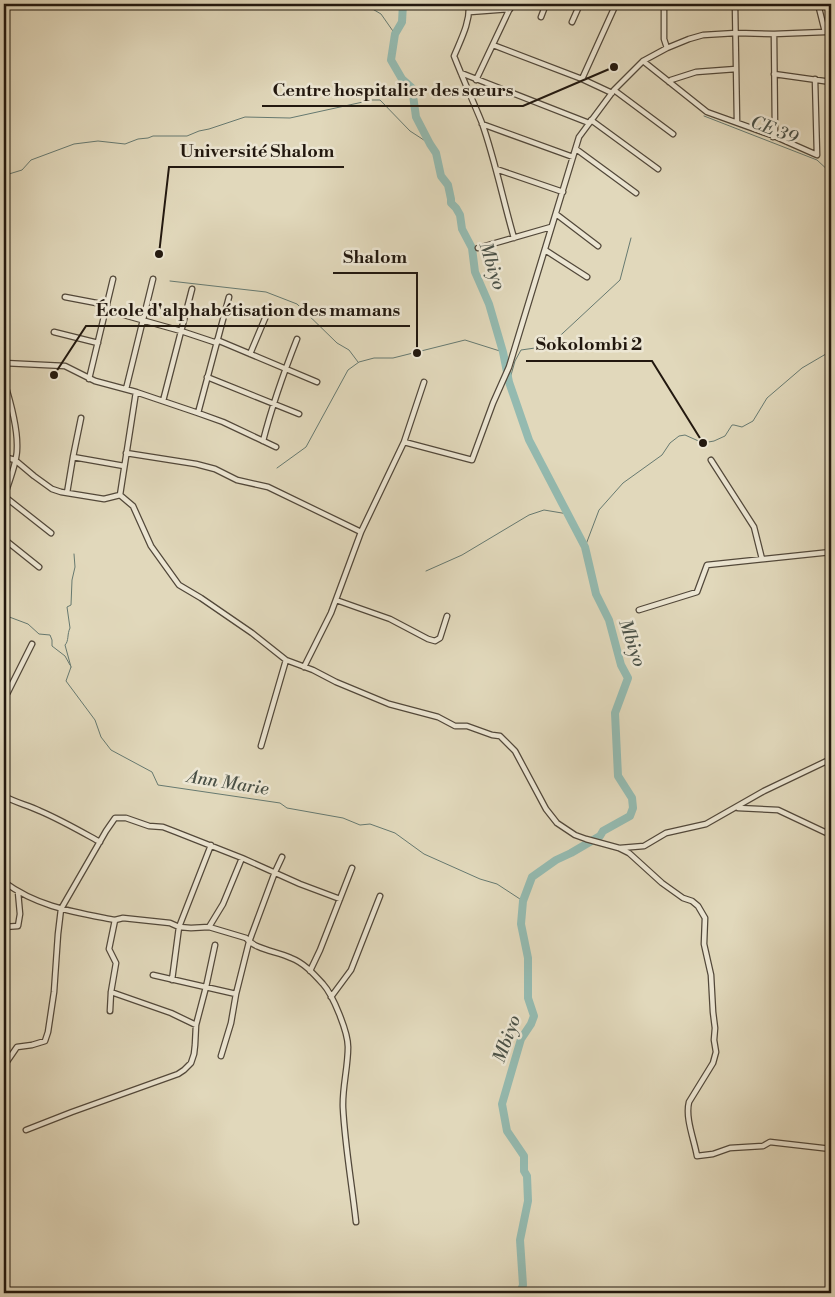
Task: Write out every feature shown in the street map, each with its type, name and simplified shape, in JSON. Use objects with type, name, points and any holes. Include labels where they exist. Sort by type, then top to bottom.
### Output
[{"type":"street","points":[[469,4],[468,23],[454,56],[482,124],[496,168],[514,238]]},
{"type":"street","points":[[476,80],[512,4]]},
{"type":"street","points":[[541,17],[546,4]]},
{"type":"street","points":[[572,22],[580,4]]},
{"type":"street","points":[[582,79],[616,4]]},
{"type":"street","points":[[664,4],[664,39],[667,48]]},
{"type":"street","points":[[735,4],[737,122]]},
{"type":"street","points":[[404,442],[472,460],[493,403],[509,367],[579,137],[613,91],[643,61],[667,48],[702,35],[829,31],[818,4]]},
{"type":"street","points":[[470,12],[510,9]]},
{"type":"street","points":[[773,136],[775,131],[774,34]]},
{"type":"street","points":[[492,46],[613,91],[673,134]]},
{"type":"street","points":[[643,61],[707,112],[773,136],[817,155],[814,79]]},
{"type":"street","points":[[669,82],[696,72],[736,69]]},
{"type":"street","points":[[461,73],[590,122],[658,169]]},
{"type":"street","points":[[774,74],[831,82]]},
{"type":"street","points":[[482,124],[573,157]]},
{"type":"street","points":[[576,148],[636,194]]},
{"type":"street","points":[[496,168],[563,192]]},
{"type":"street","points":[[556,214],[598,246]]},
{"type":"street","points":[[478,248],[552,228]]},
{"type":"street","points":[[545,250],[587,277]]},
{"type":"street","points":[[89,379],[113,279]]},
{"type":"street","points":[[126,389],[154,279]]},
{"type":"street","points":[[163,401],[192,289]]},
{"type":"street","points":[[66,297],[106,307],[217,342],[317,382]]},
{"type":"street","points":[[198,413],[229,297]]},
{"type":"street","points":[[250,354],[269,309]]},
{"type":"street","points":[[54,332],[98,343]]},
{"type":"street","points":[[263,441],[273,404],[297,338]]},
{"type":"street","points":[[4,363],[65,366],[89,379],[136,392],[223,422],[276,447]]},
{"type":"street","points":[[208,378],[299,414]]},
{"type":"street","points":[[4,381],[11,405],[17,449],[16,460],[4,497],[51,533]]},
{"type":"street","points":[[304,667],[331,613],[361,532],[404,442],[424,382]]},
{"type":"street","points":[[120,495],[136,392]]},
{"type":"street","points":[[67,493],[81,418]]},
{"type":"street","points":[[126,453],[196,464],[215,469],[237,480],[268,487],[361,532]]},
{"type":"street","points":[[4,457],[16,460],[52,489],[104,499],[120,495]]},
{"type":"street","points":[[73,457],[124,466]]},
{"type":"street","points":[[711,460],[754,527],[762,559]]},
{"type":"street","points":[[120,495],[133,506],[151,546],[179,585],[252,633],[286,660],[389,704],[438,717],[455,726],[467,726],[500,736],[515,751],[546,809],[557,823],[575,835],[619,848],[629,853],[662,883],[698,906],[705,918],[704,944],[711,975],[716,1052],[713,1063],[689,1102],[688,1107],[698,1156],[713,1154],[730,1148],[763,1146],[770,1142],[831,1149]]},
{"type":"street","points":[[4,539],[39,567]]},
{"type":"street","points":[[639,610],[696,592],[707,565],[831,552]]},
{"type":"street","points":[[336,600],[390,619],[428,639],[435,640],[440,638],[448,616]]},
{"type":"street","points":[[4,698],[32,644]]},
{"type":"street","points":[[261,746],[286,660]]},
{"type":"street","points":[[619,848],[644,846],[666,833],[706,824],[764,791],[831,759]]},
{"type":"street","points":[[4,796],[42,811],[100,842]]},
{"type":"street","points":[[734,808],[778,810],[831,835]]},
{"type":"street","points":[[6,1062],[17,1047],[45,1041],[54,992],[61,909],[116,818],[126,818],[149,826],[163,827],[340,899]]},
{"type":"street","points":[[172,980],[180,927],[211,845]]},
{"type":"street","points":[[221,1056],[231,1023],[249,942],[282,857]]},
{"type":"street","points":[[209,927],[223,904],[242,858]]},
{"type":"street","points":[[310,971],[352,868]]},
{"type":"street","points":[[4,882],[18,892],[61,909],[115,920],[123,918],[170,923],[180,927],[209,927],[246,938],[249,942],[304,965],[325,986],[336,1007],[346,1034],[348,1046],[343,1107],[356,1222]]},
{"type":"street","points":[[4,927],[18,926],[20,914],[18,892]]},
{"type":"street","points":[[331,997],[351,970],[380,896]]},
{"type":"street","points":[[110,1011],[116,963],[109,949],[115,920]]},
{"type":"street","points":[[26,1130],[178,1074],[184,1070],[191,1063],[194,1054],[196,1024],[215,945]]},
{"type":"street","points":[[153,976],[236,994]]},
{"type":"street","points":[[111,992],[196,1024]]},
{"type":"waterway","points":[[364,4],[381,14],[395,34]]},
{"type":"waterway","name":"Mbiyo","points":[[403,4],[402,22],[395,34],[391,60],[402,79],[412,88],[416,117],[436,153],[441,176],[448,185],[451,203],[460,215],[462,229],[472,248],[475,272],[489,304],[503,352],[509,382],[529,440],[585,547],[596,594],[609,620],[621,665],[628,678],[615,713],[618,776],[632,798],[633,808],[630,816],[603,831],[600,836],[556,860],[532,877],[523,901],[521,924],[528,958],[528,998],[534,1016],[521,1039],[502,1104],[507,1131],[524,1156],[524,1171],[527,1176],[528,1201],[520,1240],[523,1285],[520,1293]]},
{"type":"waterway","points":[[4,183],[9,174],[22,170],[31,160],[74,144],[98,141],[125,144],[153,136],[187,136],[245,117],[290,118],[372,100],[380,100],[410,131],[430,144]]},
{"type":"waterway","name":"CE 39","points":[[704,116],[817,160],[831,173]]},
{"type":"waterway","points":[[509,382],[515,361],[521,350],[549,346],[620,280],[631,238]]},
{"type":"waterway","points":[[170,281],[266,292],[297,304],[337,343],[349,350],[358,362]]},
{"type":"waterway","points":[[277,468],[306,447],[348,370],[359,362],[374,358],[393,358],[465,340],[503,352]]},
{"type":"waterway","points":[[585,547],[599,510],[623,483],[662,455],[670,443],[679,436],[685,435],[703,443],[714,441],[725,436],[732,425],[742,427],[753,421],[767,398],[802,368],[831,351]]},
{"type":"waterway","points":[[426,571],[462,555],[529,515],[544,510],[568,514]]},
{"type":"waterway","points":[[71,667],[65,645],[70,628],[67,607],[71,605],[72,580],[75,567],[74,554]]},
{"type":"waterway","name":"Ann Marie","points":[[4,615],[28,624],[39,634],[50,635],[52,646],[65,656],[70,665]]},
{"type":"waterway","name":"Ann Marie","points":[[71,667],[66,681],[95,720],[101,737],[111,750],[152,772],[158,785],[280,803],[287,808],[343,818],[360,825],[370,824],[395,833],[424,854],[480,879],[497,884],[523,901]]},
{"type":"place","name":"Centre hospitalier des sœurs","points":[[614,67]]},
{"type":"place","name":"Université Shalom","points":[[159,254]]},
{"type":"place","name":"Shalom","points":[[417,353]]},
{"type":"place","name":"École d'alphabétisation des mamans","points":[[54,375]]},
{"type":"place","name":"Sokolombi 2","points":[[703,443]]}]
